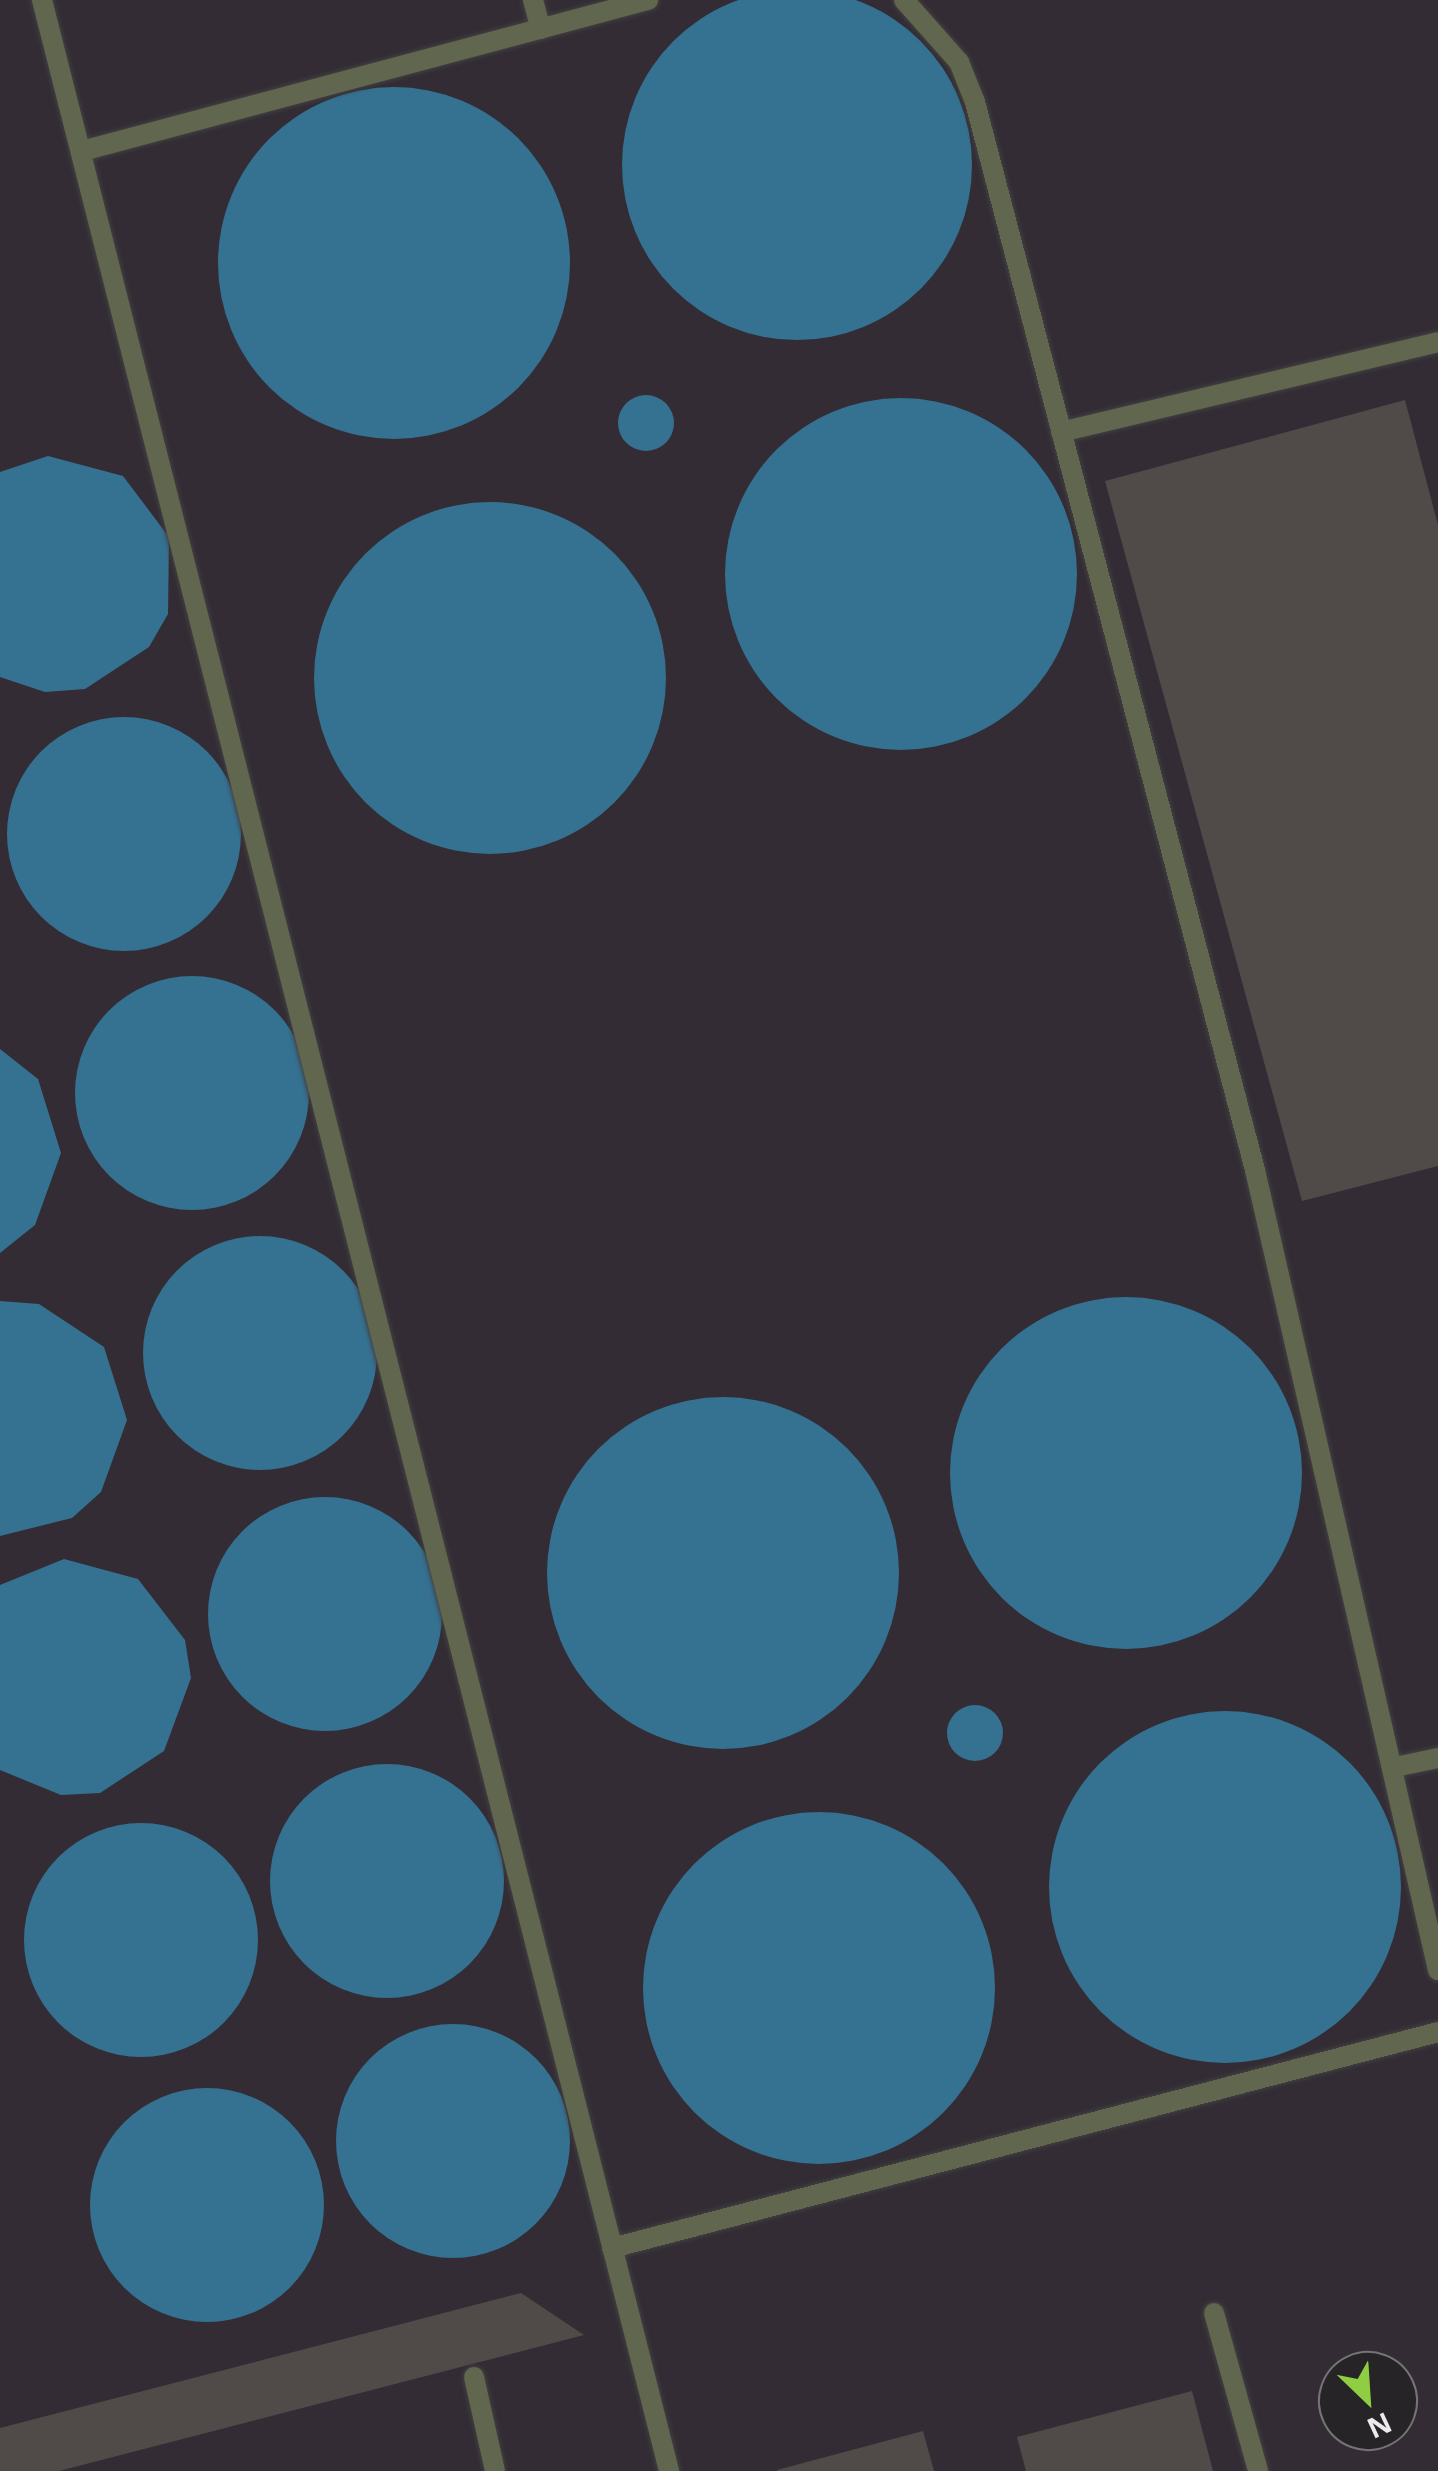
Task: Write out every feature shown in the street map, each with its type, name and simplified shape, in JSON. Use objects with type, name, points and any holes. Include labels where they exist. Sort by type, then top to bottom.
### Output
[{"type":"lane","points":[[42,0],[670,2471]]},
{"type":"lane","points":[[533,0],[541,29]]},
{"type":"lane","points":[[82,151],[648,0]]},
{"type":"lane","points":[[904,0],[959,62],[975,102],[1255,1170],[1395,1767],[1438,1970]]},
{"type":"lane","points":[[1060,432],[1438,342]]},
{"type":"lane","points":[[1395,1767],[1438,1758]]},
{"type":"lane","points":[[612,2248],[1438,2032]]},
{"type":"lane","points":[[1214,2313],[1258,2471]]},
{"type":"lane","points":[[474,2377],[495,2471]]},
{"type":"shaded area","points":[[0,0],[1438,0],[1438,2471],[0,2471]]},
{"type":"water","points":[[797,-10],[831,-7],[864,3],[894,19],[921,41],[943,68],[959,98],[969,131],[969,199],[959,232],[943,262],[921,289],[894,311],[864,327],[831,337],[797,340],[763,337],[730,327],[700,311],[673,289],[651,262],[635,232],[625,199],[622,165],[625,131],[635,98],[651,68],[673,41],[700,19],[730,3],[763,-7]]},
{"type":"water","points":[[394,87],[428,90],[461,100],[519,138],[557,196],[567,229],[567,297],[557,330],[519,388],[461,426],[428,436],[394,439],[360,436],[327,426],[269,388],[231,330],[221,297],[218,263],[221,229],[231,196],[269,138],[327,100],[360,90]]},
{"type":"water","points":[[646,395],[666,403],[674,423],[666,443],[646,451],[626,443],[618,423],[626,403]]},
{"type":"water","points":[[901,398],[935,401],[968,411],[1013,438],[1037,462],[1064,507],[1074,540],[1074,608],[1064,641],[1037,686],[1013,710],[968,737],[935,747],[901,750],[867,747],[834,737],[789,710],[765,686],[738,641],[728,608],[725,574],[728,540],[738,507],[765,462],[789,438],[834,411],[867,401]]},
{"type":"water","points":[[48,456],[123,476],[169,537],[168,614],[149,647],[85,689],[45,692],[0,677],[0,472]]},
{"type":"water","points":[[490,502],[524,505],[557,515],[615,553],[653,611],[663,644],[663,712],[653,745],[615,803],[557,841],[524,851],[490,854],[456,851],[423,841],[365,803],[327,745],[317,712],[314,678],[317,644],[327,611],[365,553],[423,515],[456,505]]},
{"type":"water","points":[[124,717],[169,726],[207,751],[232,789],[241,834],[232,879],[207,917],[169,942],[124,951],[79,942],[41,917],[16,879],[7,834],[16,789],[41,751],[79,726]]},
{"type":"water","points":[[192,976],[237,985],[275,1010],[300,1048],[309,1093],[300,1138],[275,1176],[237,1201],[192,1210],[147,1201],[109,1176],[84,1138],[75,1093],[84,1048],[109,1010],[147,985]]},
{"type":"water","points":[[0,1049],[38,1079],[61,1153],[35,1225],[0,1253]]},
{"type":"water","points":[[260,1236],[305,1245],[343,1270],[368,1308],[377,1353],[368,1398],[343,1436],[305,1461],[260,1470],[215,1461],[177,1436],[152,1398],[143,1353],[152,1308],[177,1270],[215,1245]]},
{"type":"water","points":[[1126,1297],[1160,1300],[1193,1310],[1251,1348],[1289,1406],[1299,1439],[1299,1507],[1289,1540],[1251,1598],[1193,1636],[1160,1646],[1126,1649],[1092,1646],[1059,1636],[1001,1598],[963,1540],[953,1507],[950,1473],[953,1439],[963,1406],[1001,1348],[1059,1310],[1092,1300]]},
{"type":"water","points":[[0,1301],[39,1304],[104,1347],[127,1420],[101,1492],[72,1518],[0,1536]]},
{"type":"water","points":[[723,1397],[757,1400],[790,1410],[835,1437],[859,1461],[886,1506],[896,1539],[896,1607],[886,1640],[859,1685],[835,1709],[790,1736],[757,1746],[723,1749],[689,1746],[656,1736],[611,1709],[587,1685],[560,1640],[550,1607],[547,1573],[550,1539],[560,1506],[587,1461],[611,1437],[656,1410],[689,1400]]},
{"type":"water","points":[[325,1497],[370,1506],[408,1531],[433,1569],[442,1614],[433,1659],[408,1697],[370,1722],[325,1731],[280,1722],[242,1697],[217,1659],[208,1614],[217,1569],[242,1531],[280,1506]]},
{"type":"water","points":[[64,1559],[138,1579],[185,1640],[191,1678],[164,1751],[100,1793],[61,1795],[0,1770],[0,1585]]},
{"type":"water","points":[[975,1705],[995,1713],[1003,1733],[995,1753],[975,1761],[955,1753],[947,1733],[955,1713]]},
{"type":"water","points":[[1225,1711],[1259,1714],[1292,1724],[1350,1762],[1388,1820],[1398,1853],[1398,1921],[1388,1954],[1350,2012],[1292,2050],[1259,2060],[1225,2063],[1191,2060],[1158,2050],[1100,2012],[1062,1954],[1052,1921],[1049,1887],[1052,1853],[1062,1820],[1100,1762],[1158,1724],[1191,1714]]},
{"type":"water","points":[[387,1764],[432,1773],[470,1798],[495,1836],[504,1881],[495,1926],[470,1964],[432,1989],[387,1998],[342,1989],[304,1964],[279,1926],[270,1881],[279,1836],[304,1798],[342,1773]]},
{"type":"water","points":[[819,1812],[853,1815],[886,1825],[931,1852],[955,1876],[982,1921],[992,1954],[992,2022],[982,2055],[955,2100],[931,2124],[886,2151],[853,2161],[819,2164],[785,2161],[752,2151],[707,2124],[683,2100],[656,2055],[646,2022],[643,1988],[646,1954],[656,1921],[683,1876],[707,1852],[752,1825],[785,1815]]},
{"type":"water","points":[[141,1823],[186,1832],[224,1857],[249,1895],[258,1940],[249,1985],[224,2023],[186,2048],[141,2057],[96,2048],[58,2023],[33,1985],[24,1940],[33,1895],[58,1857],[96,1832]]},
{"type":"water","points":[[453,2024],[498,2033],[536,2058],[561,2096],[570,2141],[561,2186],[536,2224],[498,2249],[453,2258],[408,2249],[370,2224],[345,2186],[336,2141],[345,2096],[370,2058],[408,2033]]},
{"type":"water","points":[[207,2088],[252,2097],[290,2122],[315,2160],[324,2205],[315,2250],[290,2288],[252,2313],[207,2322],[162,2313],[124,2288],[99,2250],[90,2205],[99,2160],[124,2122],[162,2097]]},
{"type":"building","points":[[1405,400],[1438,525],[1438,1166],[1302,1201],[1105,481]]},
{"type":"building","points":[[521,2293],[584,2335],[59,2471],[0,2471],[0,2428]]},
{"type":"building","points":[[1192,2391],[1213,2471],[1026,2471],[1017,2437]]},
{"type":"building","points":[[923,2431],[934,2471],[777,2471],[777,2470]]}]
